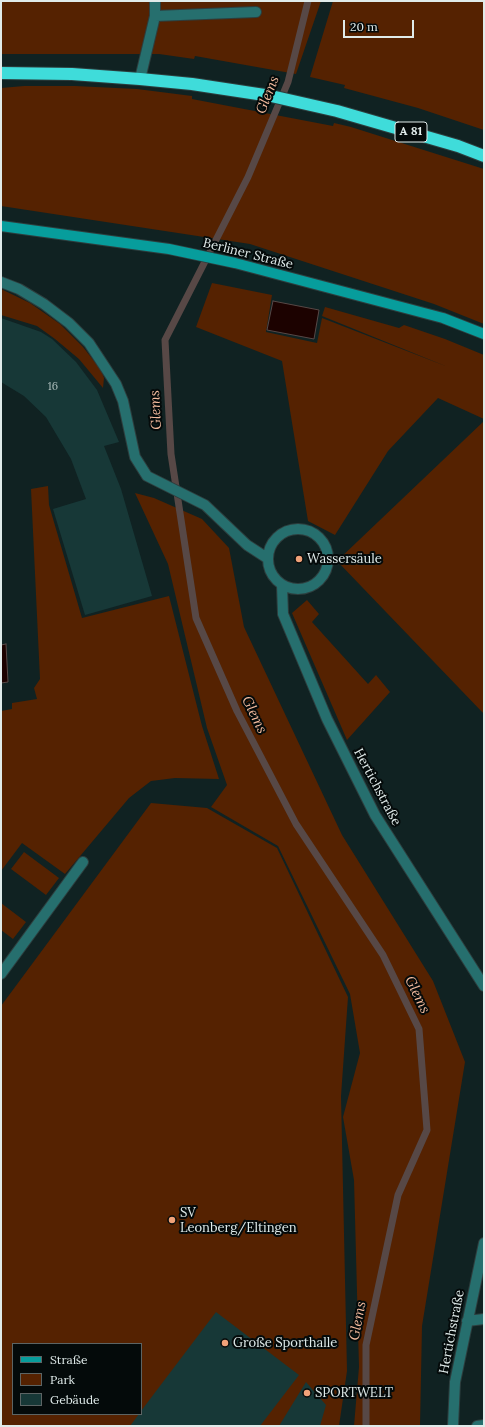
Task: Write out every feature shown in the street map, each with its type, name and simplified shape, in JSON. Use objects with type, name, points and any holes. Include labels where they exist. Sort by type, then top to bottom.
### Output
[{"type":"highway","points":[[1,73],[72,74],[140,79]]},
{"type":"highway","name":"A 81","points":[[140,79],[192,84],[271,96],[337,111],[458,146],[484,156]]},
{"type":"main road","name":"Berliner Straße","points":[[1,226],[169,249],[235,263],[443,318],[484,334]]},
{"type":"lane","points":[[140,79],[155,16],[155,1]]},
{"type":"lane","points":[[155,16],[256,12]]},
{"type":"lane","points":[[1,282],[19,289],[44,304],[69,323],[88,343],[116,384],[123,401],[135,456],[147,476],[205,505],[247,545],[267,558]]},
{"type":"lane","points":[[293,529],[304,529],[314,533],[322,540],[327,549],[328,559],[326,570],[321,579],[313,585],[303,589],[292,589],[282,585],[272,575],[267,558],[269,548],[275,539],[283,532],[293,529]]},
{"type":"lane","name":"Hertichstraße","points":[[282,585],[283,614],[327,719],[375,815],[484,986]]},
{"type":"lane","points":[[1,974],[83,862]]},
{"type":"lane","name":"Hertichstraße","points":[[454,1426],[455,1382],[467,1321],[481,1266],[484,1243]]},
{"type":"lane","points":[[467,1321],[484,1319]]},
{"type":"lane","points":[[477,1426],[484,1425]]},
{"type":"green space","points":[[1,1],[321,1],[296,74],[195,56],[194,59],[159,54],[1,54]]},
{"type":"green space","points":[[333,1],[484,1],[484,130],[418,108],[344,88],[345,85],[310,77]]},
{"type":"green space","points":[[24,86],[75,86],[137,89],[192,96],[192,99],[333,126],[334,123],[351,127],[484,169],[484,324],[434,304],[250,244],[1,206],[1,88]]},
{"type":"green space","points":[[212,283],[272,295],[266,332],[317,343],[322,318],[448,367],[322,316],[325,307],[399,328],[404,325],[445,339],[484,355],[484,419],[438,398],[388,451],[335,535],[308,521],[282,361],[196,327]]},
{"type":"green space","points":[[1,289],[30,303],[60,324],[83,347],[101,370],[104,378],[103,388],[79,359],[37,326],[1,315]]},
{"type":"green space","points":[[484,421],[484,714],[337,561]]},
{"type":"green space","points":[[48,486],[49,505],[82,618],[169,596],[202,726],[219,779],[175,778],[151,781],[129,798],[65,874],[22,843],[1,871],[1,711],[12,709],[12,703],[37,699],[34,688],[40,679],[31,489]]},
{"type":"green space","points":[[135,493],[154,498],[202,519],[229,548],[244,627],[342,835],[433,981],[465,1062],[422,1326],[420,1426],[354,1426],[359,1367],[354,1180],[343,1117],[360,1053],[350,994],[278,846],[211,807],[227,785],[207,728],[168,564]]},
{"type":"green space","points":[[307,600],[319,614],[312,622],[368,684],[376,675],[390,692],[347,740],[292,613]]},
{"type":"green space","name":"SV Leonberg/Eltingen","points":[[151,803],[207,808],[277,848],[348,997],[341,1096],[347,1371],[339,1426],[1,1426],[1,1006]]},
{"type":"green space","points":[[24,852],[59,878],[46,895],[11,869]]},
{"type":"green space","points":[[1,903],[26,922],[13,939],[1,930]]},
{"type":"shaded area","points":[[273,301],[319,310],[314,339],[267,330]]},
{"type":"shaded area","points":[[6,644],[8,682],[1,683],[1,645]]},
{"type":"building","points":[[1,318],[41,332],[52,339],[76,362],[97,390],[119,442],[104,446],[121,489],[152,596],[85,615],[53,509],[86,499],[71,459],[46,417],[24,396],[1,382]]},
{"type":"building","name":"Große Sporthalle","points":[[216,1312],[299,1375],[260,1426],[130,1426],[138,1415],[142,1415],[142,1410]]},
{"type":"building","name":"SPORTWELT","points":[[306,1382],[326,1405],[320,1426],[279,1426]]},
{"type":"waterway","name":"Glems","points":[[308,1],[288,82],[248,177],[165,340],[171,454],[196,618],[237,711],[296,824],[383,955],[419,1029],[427,1130],[398,1195],[366,1345],[366,1426]]},
{"type":"place","name":"Wassersäule","points":[[299,559]]},
{"type":"place","name":"SV Leonberg/Eltingen","points":[[172,1220]]},
{"type":"place","name":"Große Sporthalle","points":[[225,1343]]},
{"type":"place","name":"SPORTWELT","points":[[307,1393]]}]
